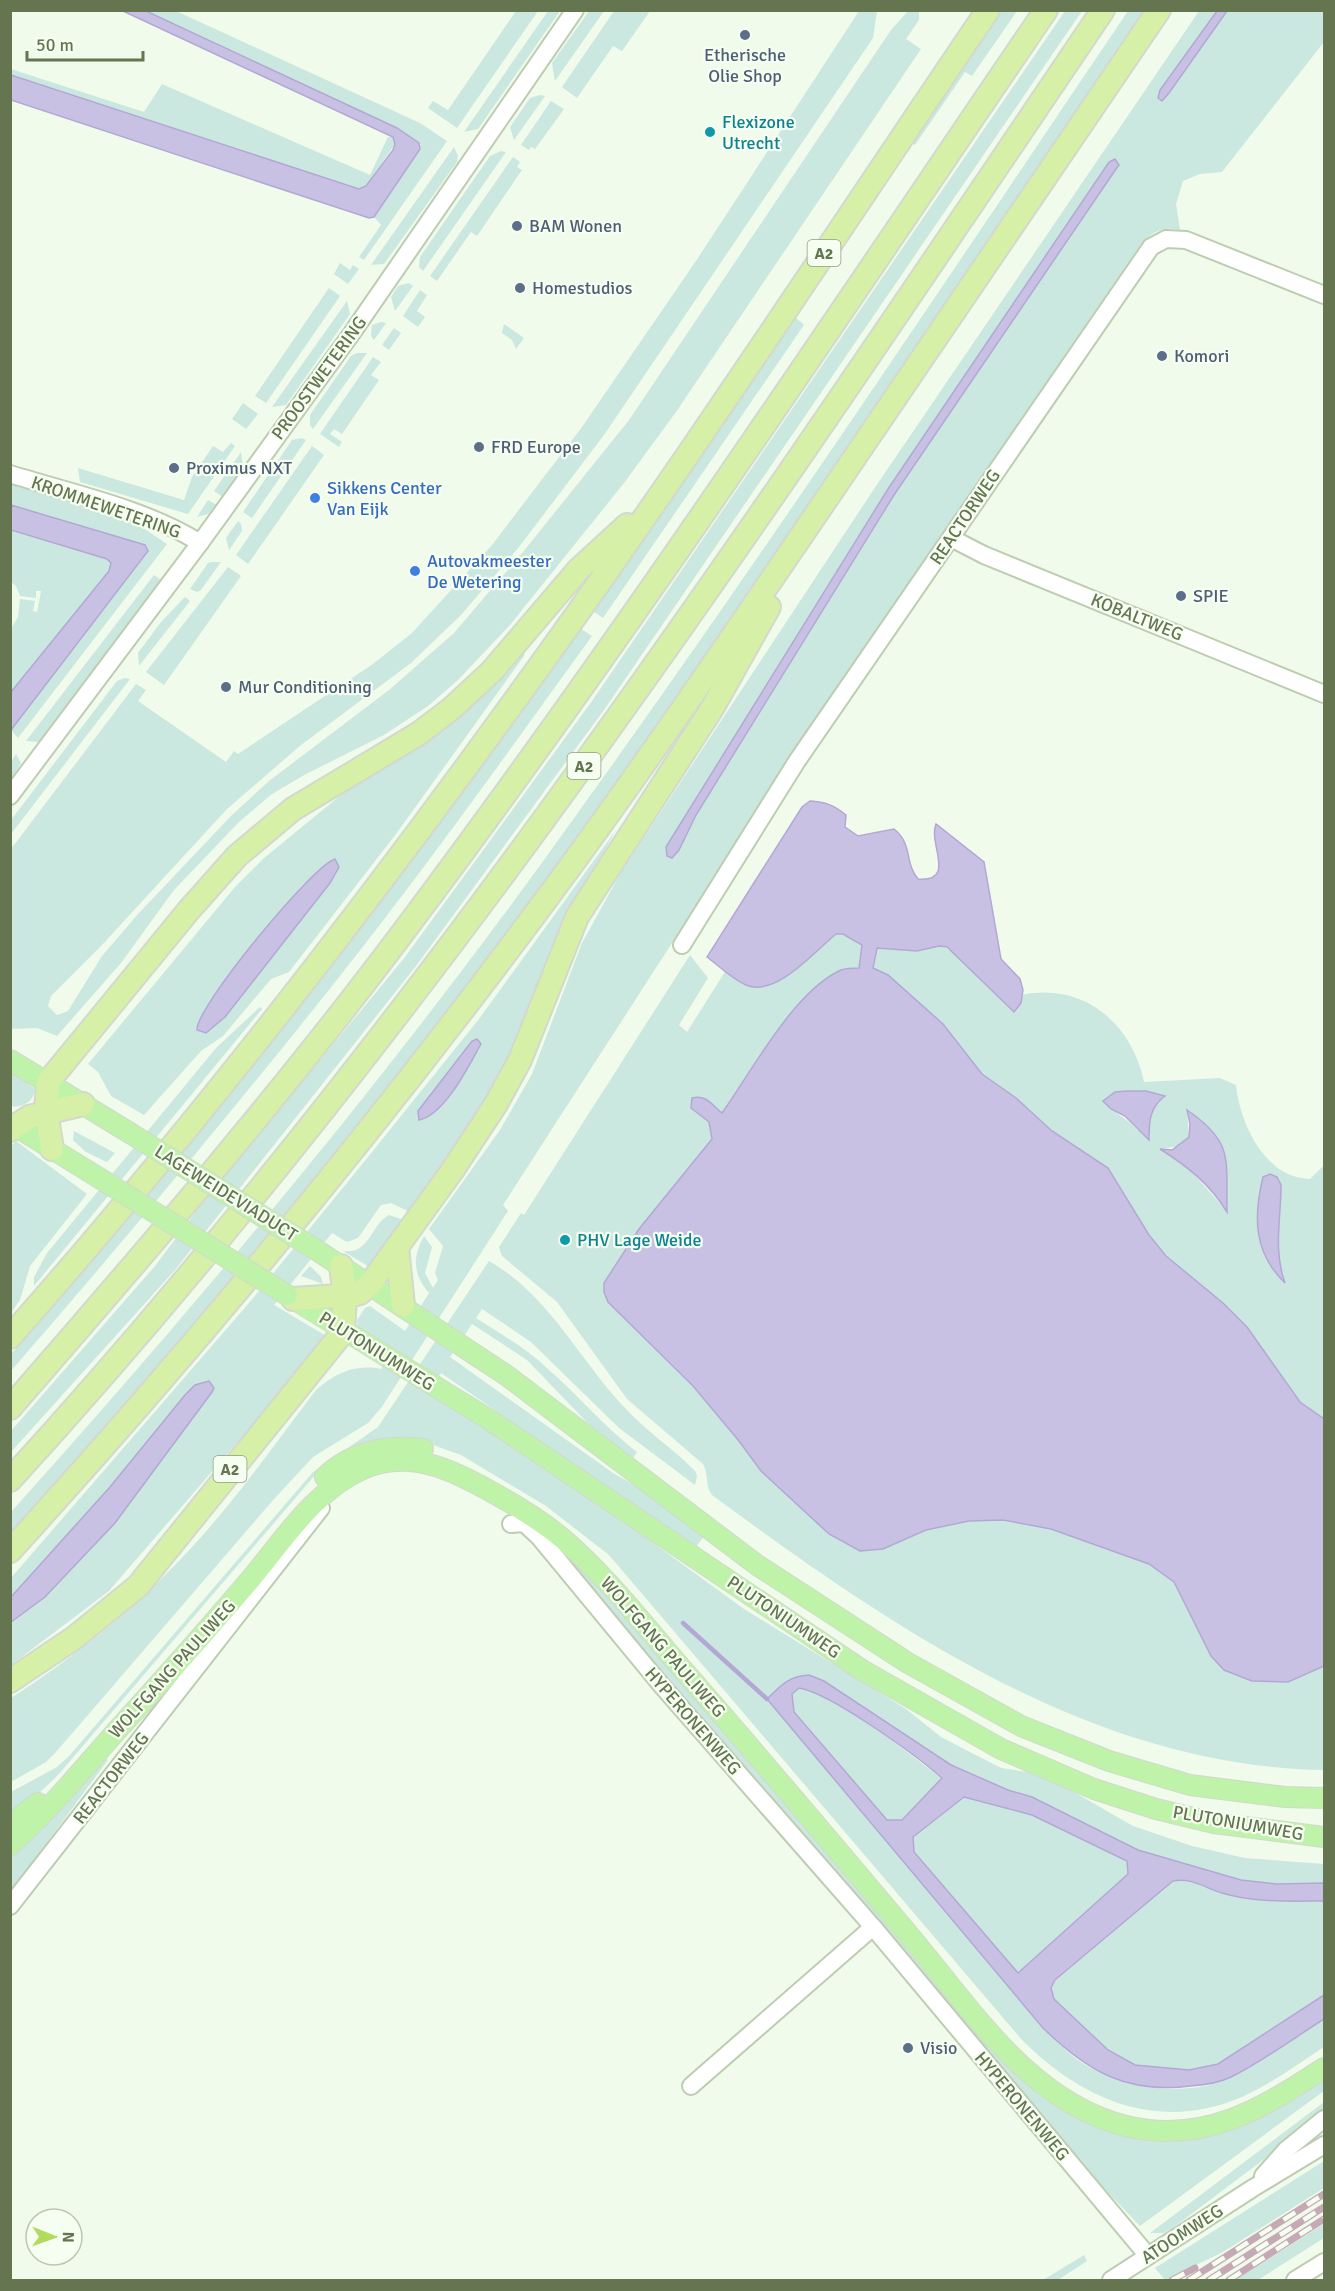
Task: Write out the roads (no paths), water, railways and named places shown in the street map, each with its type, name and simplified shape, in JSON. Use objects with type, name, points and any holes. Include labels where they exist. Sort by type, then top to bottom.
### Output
[{"type":"highway","name":"A2","points":[[10,1337],[122,1209],[339,936],[508,711],[659,495],[988,10]]},
{"type":"highway","name":"A2","points":[[10,1408],[236,1143],[317,1044],[415,917],[605,657],[1046,10]]},
{"type":"highway","name":"A2","points":[[10,1480],[202,1260],[345,1085],[542,824],[728,561],[1103,10]]},
{"type":"highway","name":"A2","points":[[10,1551],[117,1432],[241,1285],[443,1037],[650,756],[1159,10]]},
{"type":"highway","name":"A2","points":[[290,1297],[345,1296],[360,1293],[371,1283],[452,1171],[496,1104],[520,1060],[577,917],[713,707],[839,480]]},
{"type":"highway","name":"A2","points":[[48,1082],[189,910],[237,856],[292,809],[418,734],[451,709],[492,671],[579,569],[659,495]]},
{"type":"highway","points":[[48,1082],[46,1111],[51,1149]]},
{"type":"highway","points":[[12,1126],[46,1111],[83,1104]]},
{"type":"highway","points":[[397,1247],[410,1309]]},
{"type":"highway","points":[[341,1266],[345,1296],[343,1332]]},
{"type":"highway","name":"A2","points":[[10,1681],[89,1627],[138,1586],[343,1332]]},
{"type":"main road","name":"LAGEWEIDEVIADUCT","points":[[10,1060],[321,1253]]},
{"type":"main road","points":[[12,1126],[290,1297]]},
{"type":"main road","name":"PLUTONIUMWEG","points":[[321,1253],[460,1342],[757,1565],[908,1663],[1021,1726],[1109,1761],[1190,1785],[1285,1797],[1324,1798]]},
{"type":"main road","name":"PLUTONIUMWEG","points":[[290,1297],[545,1456],[862,1670],[1001,1749],[1094,1789],[1156,1809],[1214,1823],[1324,1837]]},
{"type":"main road","name":"WOLFGANG PAULIWEG","points":[[10,1825],[57,1782],[161,1668],[294,1509],[331,1472],[347,1461],[375,1451],[392,1447],[422,1449],[443,1454],[544,1512],[563,1524],[602,1562],[1022,2051],[1073,2094],[1120,2114],[1156,2119],[1188,2119],[1222,2112],[1278,2086],[1324,2056]]},
{"type":"main road","name":"WOLFGANG PAULIWEG","points":[[10,1845],[55,1803],[328,1491],[367,1467],[399,1460],[417,1461],[442,1466],[524,1510],[564,1540],[596,1570],[765,1764],[1001,2044],[1054,2095],[1091,2115],[1127,2126],[1153,2130],[1192,2129],[1245,2116],[1270,2103],[1324,2068]]},
{"type":"street","name":"PROOSTWETERING","points":[[10,796],[200,543],[352,333],[575,10]]},
{"type":"street","name":"REACTORWEG","points":[[682,945],[797,762],[1144,256],[1158,241],[1176,238],[1186,240],[1324,295]]},
{"type":"street","name":"KROMMEWETERING","points":[[10,474],[132,512],[181,531],[200,543]]},
{"type":"street","name":"KOBALTWEG","points":[[951,538],[984,555],[1324,694]]},
{"type":"street","name":"REACTORWEG","points":[[10,1906],[321,1508]]},
{"type":"street","name":"HYPERONENWEG","points":[[511,1524],[524,1523],[539,1537],[662,1686],[873,1927],[1148,2256]]},
{"type":"street","points":[[691,2086],[873,1927]]},
{"type":"street","name":"ATOOMWEG","points":[[1252,2188],[1286,2150],[1324,2119]]},
{"type":"street","name":"ATOOMWEG","points":[[1111,2280],[1252,2188],[1324,2145]]},
{"type":"street","points":[[1295,2280],[1324,2262]]},
{"type":"waterway","points":[[683,1623],[767,1699]]},
{"type":"railway","points":[[1189,2280],[1324,2194]]},
{"type":"railway","points":[[1209,2280],[1324,2207]]},
{"type":"railway","points":[[1229,2280],[1324,2219]]},
{"type":"railway","points":[[1172,2280],[1195,2268]]},
{"type":"place","name":"Etherische Olie Shop","points":[[745,35]]},
{"type":"place","name":"Flexizone Utrecht","points":[[710,132]]},
{"type":"place","name":"BAM Wonen","points":[[517,226]]},
{"type":"place","name":"Homestudios","points":[[520,288]]},
{"type":"place","name":"Komori","points":[[1162,356]]},
{"type":"place","name":"FRD Europe","points":[[479,447]]},
{"type":"place","name":"Proximus NXT","points":[[174,468]]},
{"type":"place","name":"Sikkens Center Van Eijk","points":[[315,498]]},
{"type":"place","name":"Autovakmeester De Wetering","points":[[415,571]]},
{"type":"place","name":"SPIE","points":[[1181,596]]},
{"type":"place","name":"Mur Conditioning","points":[[226,687]]},
{"type":"place","name":"PHV Lage Weide","points":[[565,1240]]},
{"type":"place","name":"Visio","points":[[908,2048]]}]
